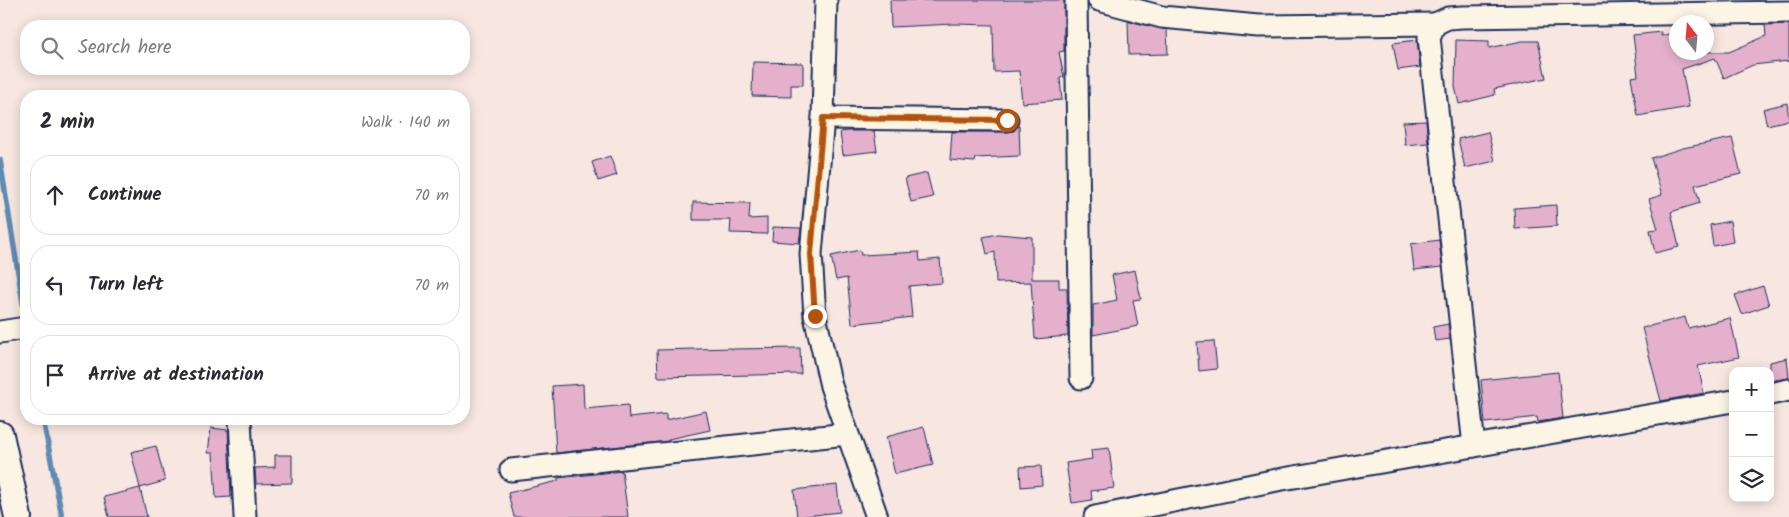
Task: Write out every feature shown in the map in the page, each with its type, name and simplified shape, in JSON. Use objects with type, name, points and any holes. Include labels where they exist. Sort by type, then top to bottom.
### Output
[{"type":"street","points":[[826,0],[823,118],[811,254],[815,316],[831,386],[877,517]]},
{"type":"street","points":[[1076,0],[1081,378]]},
{"type":"street","points":[[1100,0],[1162,17],[1258,26],[1435,24],[1448,18],[1462,17],[1789,12]]},
{"type":"street","points":[[1435,24],[1429,37],[1474,446]]},
{"type":"street","points":[[823,118],[1007,120]]},
{"type":"street","points":[[0,332],[20,329]]},
{"type":"street","points":[[1774,393],[1789,390]]},
{"type":"street","points":[[1095,517],[1277,480],[1729,402]]},
{"type":"street","points":[[240,425],[245,517]]},
{"type":"street","points":[[511,470],[847,434]]},
{"type":"street","points":[[0,438],[18,517]]},
{"type":"building","points":[[890,0],[1064,0],[1064,51],[1059,52],[1064,77],[1060,78],[1062,100],[1022,103],[1019,71],[994,72],[993,25],[955,24],[891,27]]},
{"type":"building","points":[[1128,21],[1167,30],[1168,54],[1129,55]]},
{"type":"building","points":[[1789,24],[1789,61],[1753,65],[1724,78],[1714,58],[1714,52],[1729,52],[1766,36],[1765,25]]},
{"type":"building","points":[[1661,32],[1661,36],[1669,34],[1669,60],[1709,60],[1682,69],[1689,107],[1638,116],[1631,77],[1638,76],[1633,35]]},
{"type":"building","points":[[1417,40],[1420,67],[1398,70],[1393,43]]},
{"type":"building","points":[[1456,40],[1489,41],[1489,48],[1522,41],[1538,41],[1546,78],[1494,89],[1495,95],[1459,104],[1455,87]]},
{"type":"building","points":[[753,62],[803,63],[803,85],[791,85],[791,97],[752,96]]},
{"type":"building","points":[[1787,103],[1789,120],[1767,125],[1763,109]]},
{"type":"building","points":[[1426,121],[1428,143],[1405,145],[1403,122]]},
{"type":"building","points":[[1018,126],[1020,156],[976,158],[975,162],[950,160],[952,132],[1007,132],[1014,131]]},
{"type":"building","points":[[874,131],[877,151],[843,155],[840,132]]},
{"type":"building","points":[[1488,132],[1495,161],[1465,168],[1458,139]]},
{"type":"building","points":[[1732,138],[1741,174],[1695,185],[1700,203],[1671,212],[1679,247],[1655,253],[1650,230],[1658,229],[1649,199],[1662,195],[1651,158],[1683,148]]},
{"type":"building","points":[[610,156],[617,175],[598,181],[592,162]]},
{"type":"building","points":[[927,173],[933,197],[911,202],[905,178]]},
{"type":"building","points":[[693,202],[750,203],[749,219],[767,218],[767,234],[730,233],[731,220],[693,220]]},
{"type":"building","points":[[1556,205],[1557,226],[1515,229],[1514,208]]},
{"type":"building","points":[[1730,221],[1733,242],[1713,246],[1710,225]]},
{"type":"building","points":[[773,227],[801,228],[799,243],[772,241]]},
{"type":"building","points":[[998,234],[1032,237],[1032,279],[1059,279],[1059,288],[1067,288],[1068,336],[1035,339],[1031,282],[996,283],[995,252],[987,254],[983,237]]},
{"type":"building","points":[[1439,240],[1442,267],[1414,270],[1411,244]]},
{"type":"building","points":[[860,250],[861,255],[919,252],[920,261],[940,259],[942,283],[909,286],[912,317],[852,324],[847,278],[836,280],[831,256]]},
{"type":"building","points":[[1135,270],[1141,299],[1133,300],[1138,326],[1093,335],[1093,305],[1117,300],[1112,275]]},
{"type":"building","points":[[1763,286],[1769,305],[1742,314],[1735,295]]},
{"type":"building","points":[[1685,317],[1688,328],[1730,318],[1739,357],[1698,366],[1704,393],[1661,401],[1642,328]]},
{"type":"building","points":[[1448,324],[1450,339],[1435,341],[1433,327]]},
{"type":"building","points":[[1214,341],[1217,369],[1199,371],[1197,342]]},
{"type":"building","points":[[800,348],[801,374],[658,377],[657,350]]},
{"type":"building","points":[[1787,358],[1789,378],[1774,380],[1774,367],[1770,367],[1770,362]]},
{"type":"building","points":[[1558,372],[1563,418],[1538,422],[1537,417],[1485,423],[1481,380]]},
{"type":"building","points":[[583,384],[584,409],[628,405],[629,418],[666,414],[666,420],[706,411],[710,430],[669,439],[669,441],[556,453],[552,386]]},
{"type":"building","points":[[924,427],[933,465],[895,474],[886,437]]},
{"type":"building","points":[[211,428],[228,430],[231,497],[216,498],[213,453],[208,453]]},
{"type":"building","points":[[156,446],[165,481],[140,488],[131,452]]},
{"type":"building","points":[[1109,448],[1114,488],[1091,491],[1092,500],[1072,503],[1066,463],[1092,459],[1091,450]]},
{"type":"building","points":[[275,455],[292,455],[292,483],[256,484],[255,468],[275,467]]},
{"type":"building","points":[[1041,466],[1042,485],[1021,487],[1020,467]]},
{"type":"building","points":[[622,471],[628,517],[514,517],[508,493],[558,481],[558,478]]},
{"type":"building","points":[[837,485],[840,512],[797,517],[794,490]]},
{"type":"building","points":[[140,488],[147,517],[109,517],[104,497]]},
{"type":"waterway","points":[[0,160],[20,284]]},
{"type":"waterway","points":[[44,425],[62,517]]},
{"type":"route","points":[[815,316],[811,254],[823,118],[1007,120]]}]
